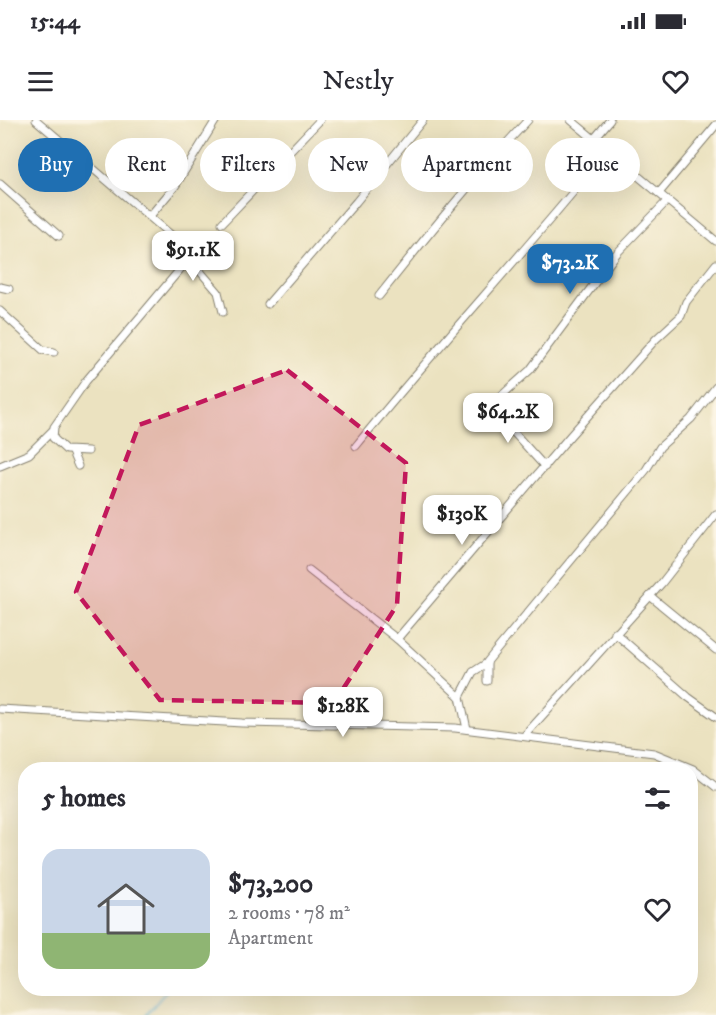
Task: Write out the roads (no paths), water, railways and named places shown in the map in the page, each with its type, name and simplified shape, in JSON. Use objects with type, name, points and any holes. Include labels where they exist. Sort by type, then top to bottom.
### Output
[{"type":"street","points":[[36,120],[171,236],[187,244],[193,263],[218,292],[223,312]]},
{"type":"street","points":[[150,216],[176,185],[216,120]]},
{"type":"street","points":[[222,223],[320,120]]},
{"type":"street","points":[[268,304],[357,202],[423,120]]},
{"type":"street","points":[[379,296],[427,233],[446,216],[528,120]]},
{"type":"street","points":[[571,120],[593,138]]},
{"type":"street","points":[[595,138],[610,120]]},
{"type":"street","points":[[659,193],[716,125]]},
{"type":"street","points":[[640,177],[716,241]]},
{"type":"street","points":[[0,184],[59,236]]},
{"type":"street","points":[[356,446],[465,315],[538,236],[574,192]]},
{"type":"street","points":[[545,466],[490,406],[530,370],[617,253],[667,201]]},
{"type":"street","points":[[0,466],[29,454],[52,431],[86,381],[125,337],[148,306],[182,267],[193,263]]},
{"type":"street","points":[[398,639],[656,339],[681,316],[686,302],[716,264]]},
{"type":"street","points":[[0,287],[9,289]]},
{"type":"street","points":[[0,311],[43,350],[54,352]]},
{"type":"street","points":[[460,697],[474,672],[488,662],[646,470],[660,447],[691,419],[716,387]]},
{"type":"street","points":[[52,431],[56,442],[72,452],[88,452]]},
{"type":"street","points":[[72,452],[78,466]]},
{"type":"street","points":[[524,736],[650,596],[716,514]]},
{"type":"street","points":[[309,570],[398,639],[460,697],[467,729]]},
{"type":"street","points":[[650,596],[716,650]]},
{"type":"street","points":[[615,633],[688,697],[716,717]]},
{"type":"street","points":[[487,681],[488,662]]},
{"type":"street","points":[[0,709],[242,723],[467,729],[654,753],[676,762]]},
{"type":"street","points":[[698,773],[716,787]]},
{"type":"waterway","points":[[146,1015],[162,996]]}]
